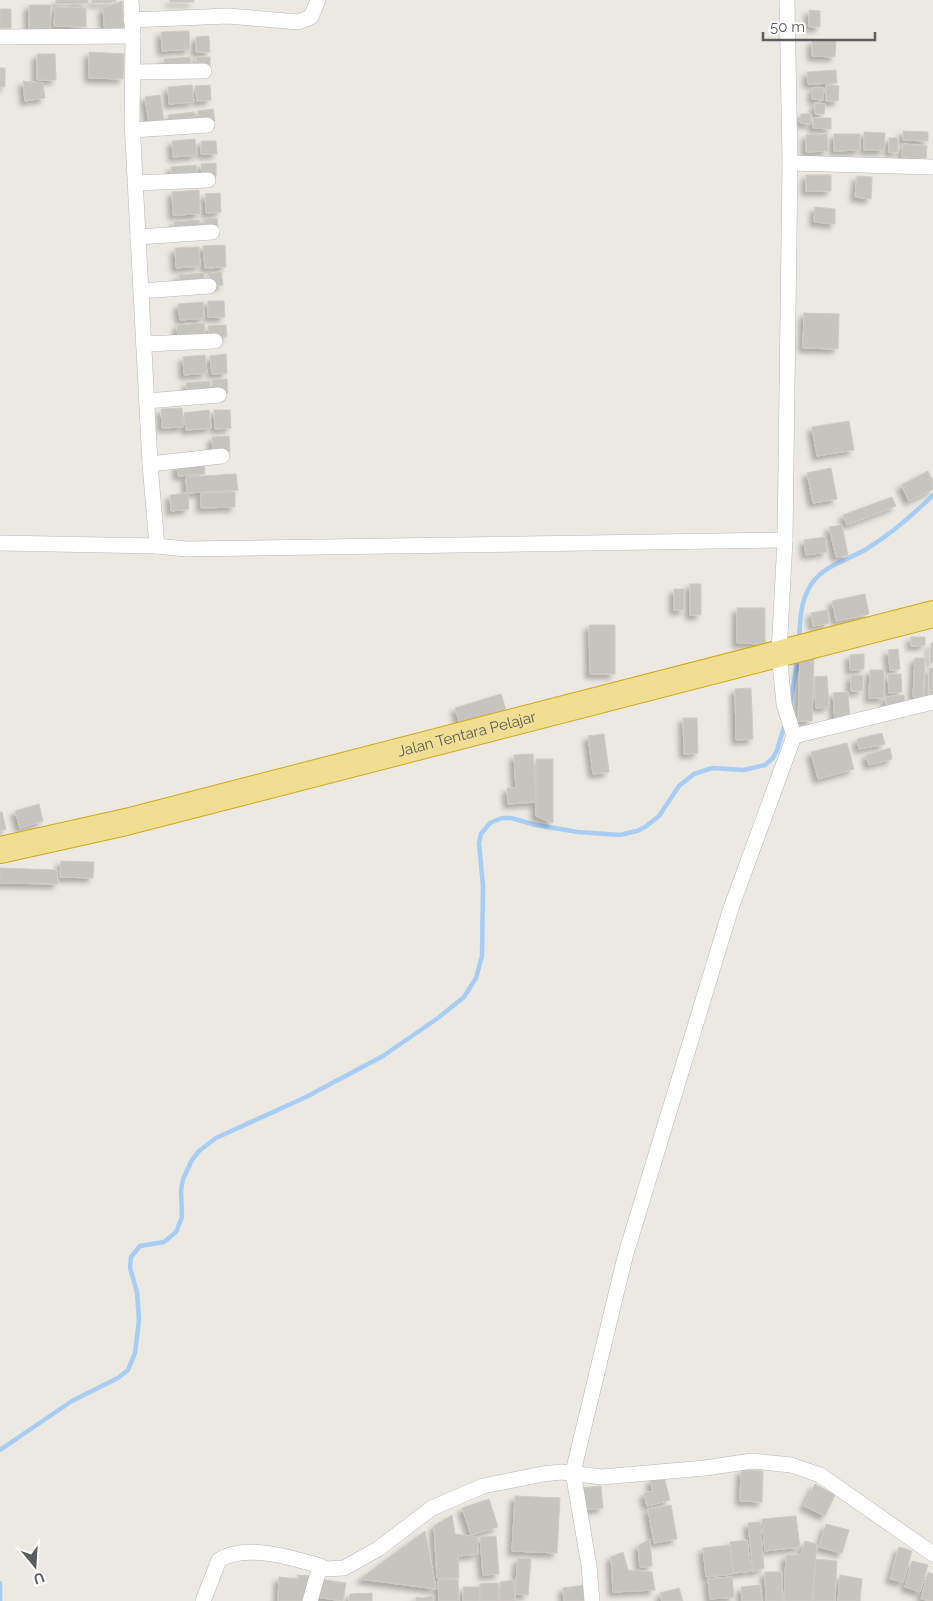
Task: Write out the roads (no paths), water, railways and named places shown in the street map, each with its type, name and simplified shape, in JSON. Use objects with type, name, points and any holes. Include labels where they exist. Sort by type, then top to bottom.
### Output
[{"type":"highway","name":"Jalan Tentara Pelajar","points":[[0,850],[135,820],[933,614]]},
{"type":"street","points":[[131,0],[133,36],[132,130],[150,464],[157,546]]},
{"type":"street","points":[[131,20],[228,16],[298,22],[311,17],[318,0]]},
{"type":"street","points":[[592,1601],[589,1566],[573,1472],[624,1257],[731,908],[793,732],[784,704],[783,652],[790,163],[788,0]]},
{"type":"street","points":[[0,37],[133,36]]},
{"type":"street","points":[[133,72],[204,70]]},
{"type":"street","points":[[132,130],[207,126]]},
{"type":"street","points":[[790,163],[933,167]]},
{"type":"street","points":[[135,183],[208,180]]},
{"type":"street","points":[[138,237],[212,232]]},
{"type":"street","points":[[141,291],[209,286]]},
{"type":"street","points":[[144,344],[215,341]]},
{"type":"street","points":[[147,401],[218,395]]},
{"type":"street","points":[[150,464],[222,456]]},
{"type":"street","points":[[0,543],[157,546],[186,549],[785,540]]},
{"type":"street","points":[[793,732],[933,702]]},
{"type":"street","points":[[203,1601],[219,1560],[223,1558],[242,1553],[281,1555],[320,1566],[324,1569],[344,1568],[378,1549],[432,1508],[483,1486],[543,1474],[573,1472],[602,1477],[752,1462],[790,1465],[820,1475],[933,1554]]},
{"type":"street","points":[[310,1601],[320,1566]]},
{"type":"waterway","points":[[799,640],[804,600],[814,580],[835,564],[860,553],[885,536],[910,517],[933,495]]},
{"type":"waterway","points":[[790,705],[798,658]]},
{"type":"waterway","points":[[0,1450],[72,1401],[118,1378],[128,1370],[135,1353],[139,1320],[137,1292],[130,1268],[131,1257],[140,1246],[164,1242],[176,1232],[182,1217],[181,1190],[183,1179],[192,1160],[199,1151],[216,1138],[306,1097],[383,1056],[438,1018],[464,997],[476,978],[482,956],[483,886],[479,843],[481,834],[490,823],[502,818],[511,818],[536,825],[578,832],[620,835],[637,831],[659,816],[679,786],[694,774],[712,768],[744,770],[765,765],[773,758],[777,750],[785,724]]},
{"type":"waterway","points":[[0,1583],[0,1601]]}]
